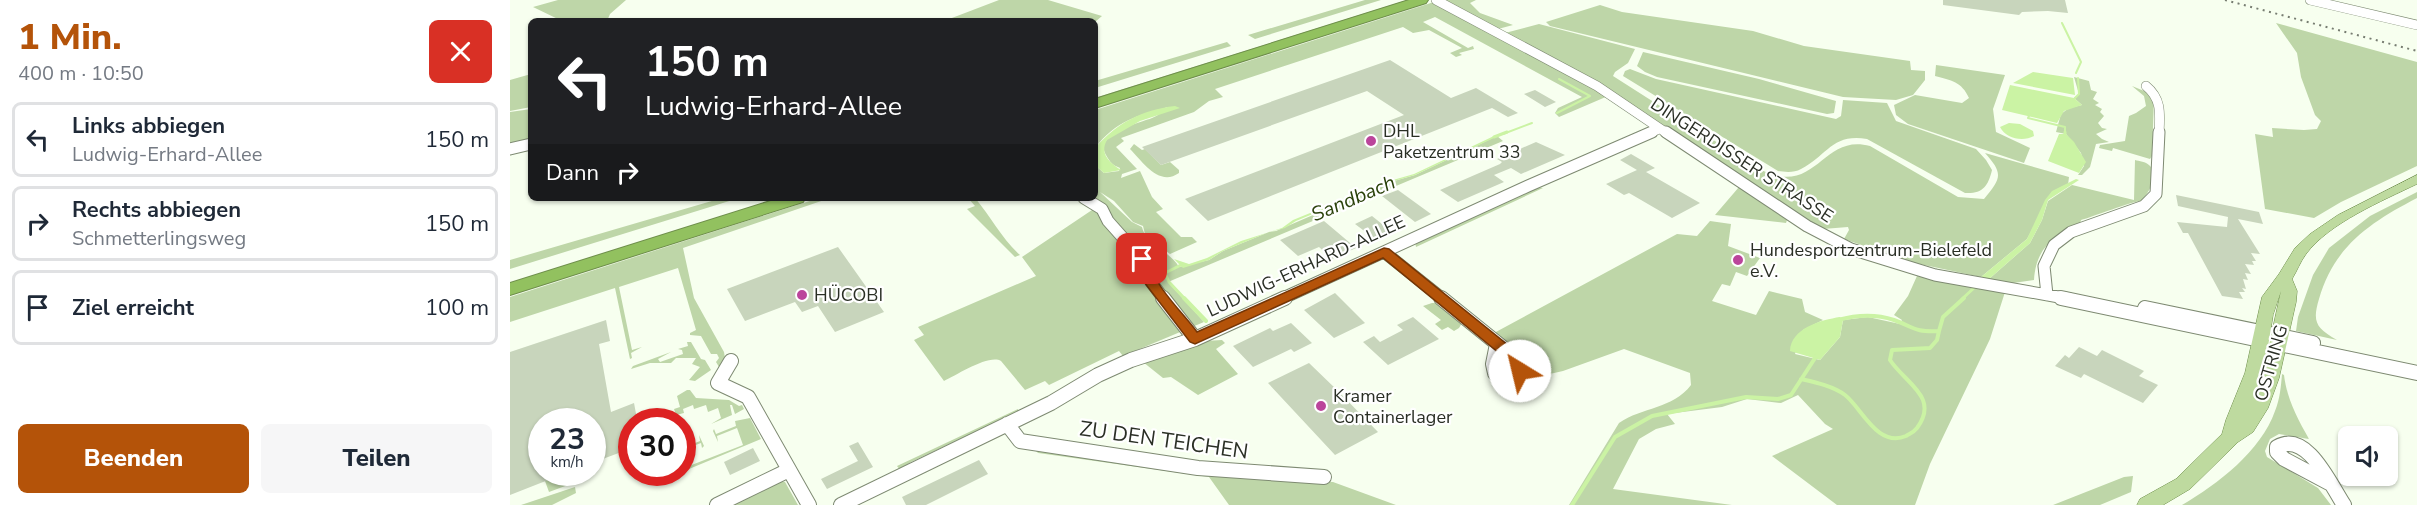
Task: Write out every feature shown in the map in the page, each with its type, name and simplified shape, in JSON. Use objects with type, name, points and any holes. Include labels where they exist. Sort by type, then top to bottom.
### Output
[{"type":"highway","points":[[1098,93],[1396,0]]},
{"type":"highway","points":[[1098,103],[1422,0]]},
{"type":"highway","points":[[510,276],[750,201]]},
{"type":"highway","points":[[510,289],[788,201]]},
{"type":"main road","name":"OSTRING","points":[[2147,505],[2183,484],[2231,437],[2247,428],[2259,408],[2270,378],[2270,338],[2288,302],[2289,291],[2284,279],[2302,249],[2368,204],[2417,179]]},
{"type":"street","points":[[2310,0],[2417,25]]},
{"type":"street","name":"DINGERDISSER STRASSE","points":[[1440,2],[1596,86],[1807,226],[1837,243],[1874,258],[1925,272],[2270,338],[2417,373]]},
{"type":"street","points":[[2047,295],[2044,266],[2054,245],[2071,232],[2144,206],[2156,194],[2160,108],[2155,93],[2146,86]]},
{"type":"street","name":"LUDWIG-ERHARD-ALLEE","points":[[841,505],[1052,403],[1122,363],[1195,339],[1556,173],[1659,129]]},
{"type":"street","points":[[510,149],[528,145]]},
{"type":"street","points":[[1090,201],[1099,205],[1108,220],[1149,266],[1151,282],[1195,339]]},
{"type":"street","points":[[1384,252],[1497,344]]},
{"type":"street","points":[[731,361],[718,383],[748,397],[809,505]]},
{"type":"street","name":"ZU DEN TEICHEN","points":[[1007,424],[1020,441],[1198,468],[1324,477]]},
{"type":"street","points":[[717,505],[789,470]]},
{"type":"street","points":[[2329,483],[2344,505]]},
{"type":"shaded area","points":[[558,0],[626,0],[608,18],[556,18],[533,7]]},
{"type":"shaded area","points":[[999,0],[1048,0],[1102,16],[1098,19],[952,18]]},
{"type":"shaded area","points":[[1365,0],[1381,0],[1255,39],[1248,35]]},
{"type":"shaded area","points":[[1407,0],[1412,0],[1098,99],[1098,97]]},
{"type":"shaded area","points":[[1443,0],[1476,0],[1470,3],[1480,13],[1513,25],[1498,29]]},
{"type":"shaded area","points":[[1434,2],[1608,96],[1559,117],[1555,113],[1558,108],[1582,97],[1435,17],[1423,22],[1468,48],[1473,46],[1474,49],[1459,53],[1462,55],[1456,57],[1450,53],[1462,48],[1429,30],[1413,33],[1403,27],[1215,89],[1223,97],[1209,101],[1194,112],[1121,138],[1124,141],[1116,147],[1137,169],[1122,174],[1121,178],[1140,171],[1152,197],[1163,209],[1156,212],[1181,237],[1192,237],[1197,242],[1170,254],[1145,234],[1143,226],[1133,222],[1114,201],[1100,192],[1132,222],[1142,227],[1144,233],[1148,239],[1179,267],[1209,260],[1223,251],[1276,231],[1387,183],[1415,175],[1497,136],[1503,141],[1168,282],[1204,322],[1123,356],[1119,351],[1049,385],[1045,381],[1025,390],[1001,361],[996,360],[981,363],[944,381],[914,340],[924,335],[918,327],[1036,276],[1022,257],[1095,208],[1092,201],[1098,201],[1098,168],[1104,173],[1119,171],[1120,168],[1115,166],[1106,155],[1104,148],[1106,141],[1119,130],[1154,117],[1168,107],[1127,121],[1111,131],[1098,145],[1098,109]]},
{"type":"shaded area","points":[[1600,5],[1622,12],[1753,31],[1804,46],[1910,61],[1911,70],[1925,71],[1925,80],[1913,95],[1896,100],[1843,97],[1550,26],[1546,22]]},
{"type":"shaded area","points":[[2276,23],[2417,62],[2417,166],[2341,202],[2314,218],[2265,209],[2255,134],[2273,137],[2272,128],[2317,129],[2321,121],[2315,115],[2301,77],[2297,53]]},
{"type":"shaded area","points":[[1539,24],[1635,49],[1628,63],[1613,76],[1754,166],[1775,175],[1791,177],[1805,172],[1840,148],[1853,144],[1870,146],[1958,197],[1984,199],[1994,186],[1998,176],[1997,171],[1985,153],[2069,177],[2068,185],[2052,192],[2027,239],[1981,277],[1910,262],[1844,239],[1849,230],[1848,227],[1823,229],[1606,88],[1505,33]]},
{"type":"shaded area","points":[[1227,42],[1231,46],[1098,87],[1098,80]]},
{"type":"shaded area","points":[[1643,52],[1759,79],[1836,101],[1834,113],[1827,114],[1657,77],[1637,66]]},
{"type":"shaded area","points":[[1936,65],[2005,75],[1993,109],[1996,132],[2030,148],[2024,163],[1908,124],[1896,115],[1894,105],[1915,95],[1962,103],[1969,98],[1959,85],[1951,80],[1935,76]]},
{"type":"shaded area","points":[[1630,69],[1656,79],[1836,119],[1841,116],[1843,100],[1887,103],[1896,121],[1976,149],[1992,170],[1986,185],[1980,191],[1965,193],[1867,139],[1855,138],[1838,142],[1810,164],[1798,170],[1778,171],[1623,76],[1625,71]]},
{"type":"shaded area","points":[[2033,72],[2073,78],[2075,95],[2013,83]]},
{"type":"shaded area","points":[[528,75],[528,108],[510,111],[510,80]]},
{"type":"shaded area","points":[[2074,77],[2089,81],[2091,90],[2097,92],[2093,99],[2099,103],[2095,105],[2102,109],[2100,112],[2104,116],[2098,123],[2102,128],[2107,129],[2096,134],[2109,142],[2096,144],[2090,167],[2082,175],[2078,175],[2084,166],[2081,153],[2066,134],[2056,132],[2061,114],[2069,108],[2082,105],[2074,98],[2079,94]]},
{"type":"shaded area","points":[[2010,85],[2074,98],[2082,105],[2064,111],[2057,123],[2002,110]]},
{"type":"shaded area","points":[[2132,86],[2149,93],[2154,98],[2150,159],[2113,148],[2112,151],[2099,148],[2100,145],[2125,141],[2129,116],[2146,106],[2144,96]]},
{"type":"shaded area","points":[[1175,106],[1180,108],[1140,121],[1107,140],[1105,154],[1121,170],[1104,173],[1098,168],[1098,145],[1103,139],[1130,119]]},
{"type":"shaded area","points":[[528,109],[528,143],[510,147],[510,112]]},
{"type":"shaded area","points":[[2009,123],[2020,124],[2033,131],[2034,136],[2025,139],[2010,137],[2000,127]]},
{"type":"shaded area","points":[[2059,134],[2066,134],[2074,142],[2086,162],[2079,173],[2048,161]]},
{"type":"shaded area","points":[[1498,136],[1415,175],[1387,183],[1296,221],[1285,228],[1271,232],[1293,220],[1386,182],[1414,174]]},
{"type":"shaded area","points":[[1134,144],[1142,150],[1145,149],[1161,165],[1170,162],[1179,170],[1179,173],[1172,177],[1158,175],[1130,149]]},
{"type":"shaded area","points":[[2135,160],[2148,164],[2154,173],[2150,189],[2141,201],[2081,220],[2080,224],[2062,233],[2042,251],[2035,269],[2034,280],[2013,283],[1989,279],[2030,243],[2042,220],[2048,201],[2072,185],[2134,200]]},
{"type":"shaded area","points":[[2076,179],[2079,180],[2048,200],[2042,220],[2030,243],[1989,279],[1981,277],[2027,239],[2045,200],[2052,191]]},
{"type":"shaded area","points":[[1535,187],[1543,188],[1416,247],[1415,242],[1424,240]]},
{"type":"shaded area","points":[[1739,187],[1787,220],[1786,223],[1715,215]]},
{"type":"shaded area","points":[[2417,192],[2417,198],[2384,216],[2356,238],[2334,264],[2319,299],[2316,319],[2324,332],[2337,340],[2296,331],[2298,317],[2313,275],[2329,248],[2370,216]]},
{"type":"shaded area","points":[[712,201],[729,201],[510,269],[510,260]]},
{"type":"shaded area","points":[[810,201],[821,201],[683,248],[694,298],[724,352],[726,364],[719,367],[716,362],[719,358],[717,354],[711,354],[701,336],[690,335],[696,330],[678,268],[619,287],[632,350],[642,347],[631,353],[632,358],[630,359],[615,288],[510,322],[510,297]]},
{"type":"shaded area","points":[[971,201],[977,201],[1020,255],[1015,257],[967,209],[975,206]]},
{"type":"shaded area","points":[[1710,221],[1731,224],[1728,246],[1760,258],[1747,276],[1736,272],[1730,286],[1722,284],[1712,301],[1756,315],[1769,291],[1802,299],[1805,312],[1823,320],[1803,330],[1795,354],[1820,360],[1840,337],[1843,320],[1868,317],[1900,324],[1902,320],[1894,315],[1908,296],[1917,276],[2005,292],[1990,339],[1930,464],[1915,505],[1837,505],[1772,456],[1833,429],[1825,424],[1798,395],[1781,403],[1747,399],[1722,407],[1667,414],[1675,424],[1656,429],[1639,439],[1613,489],[1732,505],[1569,505],[1619,423],[1684,393],[1691,385],[1690,373],[1624,349],[1563,371],[1519,381],[1528,374],[1529,364],[1524,357],[1494,333],[1677,234],[1697,236]]},
{"type":"shaded area","points":[[1268,233],[1223,251],[1209,260],[1183,268],[1174,259],[1189,264],[1241,241]]},
{"type":"shaded area","points":[[1437,303],[1462,323],[1459,328],[1454,331],[1448,327],[1442,330],[1435,324],[1441,320],[1423,306]]},
{"type":"shaded area","points":[[1840,317],[1843,320],[1840,337],[1820,360],[1790,351],[1796,336],[1808,326]]},
{"type":"shaded area","points":[[1222,340],[1225,343],[1216,349],[1238,374],[1198,395],[1171,377],[1163,378],[1143,362],[1205,341]]},
{"type":"shaded area","points":[[687,342],[691,342],[711,370],[695,381],[689,380],[700,367],[692,364],[696,358],[676,358],[671,363],[650,363],[631,369],[633,366],[671,352],[658,359],[660,362],[683,354],[682,350],[678,349],[688,346]]},
{"type":"shaded area","points":[[2282,374],[2293,408],[2309,439],[2279,434],[2270,439],[2265,451],[2267,457],[2318,488],[2331,505],[2182,505],[2224,477],[2260,440],[2277,406]]},
{"type":"shaded area","points":[[690,390],[696,398],[729,400],[739,406],[742,405],[744,409],[735,414],[730,405],[732,415],[711,424],[721,418],[718,408],[708,412],[706,405],[696,408],[693,405],[677,408],[680,407],[677,396]]},
{"type":"shaded area","points":[[1018,409],[1018,415],[1005,418],[911,462],[900,470],[897,466]]},
{"type":"shaded area","points":[[750,418],[761,439],[696,466],[696,463],[743,445],[737,428],[717,436],[718,442],[713,431],[714,429],[716,434],[736,426],[735,421]]},
{"type":"shaded area","points":[[699,435],[704,446],[702,448],[701,443],[696,445],[700,441]]},
{"type":"shaded area","points":[[1034,449],[1333,482],[1396,505],[1229,505],[1209,477],[1038,453]]},
{"type":"shaded area","points":[[2133,476],[2131,492],[2100,505],[2053,505],[2124,477]]},
{"type":"shaded area","points":[[780,481],[785,482],[798,505],[729,505]]},
{"type":"shaded area","points":[[547,486],[565,486],[549,492]]},
{"type":"shaded area","points":[[575,487],[576,493],[552,505],[521,505]]},
{"type":"building","points":[[1943,0],[2065,0],[2068,13],[2022,12],[2019,15],[1943,5]]},
{"type":"building","name":"DHL Paketzentrum 33","points":[[1390,60],[1451,98],[1476,88],[1518,113],[1508,117],[1492,108],[1208,221],[1185,199],[1404,115],[1367,91],[1161,165],[1142,147]]},
{"type":"building","points":[[1535,90],[1556,102],[1545,107],[1524,94]]},
{"type":"building","points":[[1536,142],[1565,155],[1521,174],[1511,168],[1494,175],[1504,182],[1458,202],[1440,190],[1500,164],[1502,162],[1497,159]]},
{"type":"building","points":[[1631,154],[1655,168],[1646,172],[1700,203],[1672,218],[1629,193],[1624,195],[1606,184],[1637,170],[1620,160]]},
{"type":"building","points":[[1398,190],[1431,214],[1415,222],[1382,196]]},
{"type":"building","points":[[2176,195],[2259,212],[2263,224],[2238,219],[2260,254],[2251,253],[2256,261],[2252,261],[2254,265],[2245,264],[2251,274],[2245,273],[2248,280],[2243,279],[2246,289],[2242,288],[2245,292],[2239,292],[2243,299],[2222,296],[2188,233],[2183,233],[2177,222],[2227,227],[2228,217],[2178,206]]},
{"type":"building","points":[[1372,216],[1392,232],[1375,239],[1355,224]]},
{"type":"building","points":[[1324,221],[1356,248],[1332,259],[1319,247],[1298,256],[1280,240]]},
{"type":"building","name":"HÜCOBI","points":[[838,247],[884,312],[835,332],[818,306],[802,312],[795,302],[745,321],[727,289]]},
{"type":"building","points":[[1335,293],[1365,323],[1334,338],[1304,310]]},
{"type":"building","points":[[1413,317],[1439,339],[1388,365],[1363,342],[1374,336],[1380,342],[1403,330],[1397,325]]},
{"type":"building","points":[[606,320],[610,341],[599,344],[611,412],[618,409],[618,453],[606,458],[606,408],[528,408],[528,486],[533,486],[510,495],[510,352]]},
{"type":"building","points":[[1291,323],[1312,343],[1294,352],[1291,349],[1253,367],[1233,346],[1270,328],[1273,331]]},
{"type":"building","points":[[2079,347],[2097,356],[2102,350],[2144,371],[2139,376],[2158,385],[2143,403],[2084,374],[2081,378],[2055,366],[2065,355],[2069,358]]},
{"type":"building","name":"Kramer Containerlager","points":[[1309,363],[1378,432],[1335,455],[1268,383]]},
{"type":"building","points":[[634,403],[635,408],[621,408]]},
{"type":"building","points":[[858,442],[873,467],[827,489],[821,479],[858,461],[849,446]]},
{"type":"building","points":[[753,448],[760,461],[730,475],[724,462]]},
{"type":"building","points":[[979,460],[988,474],[926,505],[906,505],[902,497]]},
{"type":"waterway","points":[[2062,23],[2081,62],[2076,73]]},
{"type":"waterway","points":[[2073,100],[2079,94],[2078,78]]},
{"type":"waterway","name":"Sandbach","points":[[1557,113],[1590,96],[1559,79]]},
{"type":"waterway","points":[[2029,116],[2028,118],[2065,127],[2065,135]]},
{"type":"waterway","name":"Sandbach","points":[[1503,134],[1532,123]]},
{"type":"waterway","name":"Sandbach","points":[[1494,137],[1507,132]]},
{"type":"waterway","points":[[1181,265],[1165,273],[1169,282],[1185,299]]},
{"type":"waterway","points":[[1962,299],[1975,287]]},
{"type":"waterway","points":[[1184,298],[1206,321]]},
{"type":"waterway","points":[[1939,331],[1943,317],[1964,298]]},
{"type":"waterway","points":[[1838,320],[1873,316],[1894,320],[1919,330],[1939,331]]},
{"type":"waterway","points":[[1801,379],[1829,387],[1845,395],[1878,432],[1896,438],[1906,436],[1917,428],[1925,408],[1918,391],[1890,360],[1892,350],[1930,348],[1937,340],[1939,331]]},
{"type":"waterway","points":[[1801,379],[1817,355]]},
{"type":"waterway","points":[[1572,505],[1615,437],[1652,416],[1746,397],[1778,399],[1791,395],[1801,379]]},
{"type":"railway","points":[[2225,0],[2417,51]]},
{"type":"place","name":"DHL Paketzentrum 33","points":[[1371,141]]},
{"type":"place","name":"Hundesportzentrum-Bielefeld e.V.","points":[[1738,260]]},
{"type":"place","name":"HÜCOBI","points":[[802,295]]},
{"type":"place","name":"Kramer Containerlager","points":[[1321,406]]},
{"type":"route","points":[[1142,259],[1149,266],[1151,282],[1195,339],[1384,252],[1518,361],[1520,371]]}]
